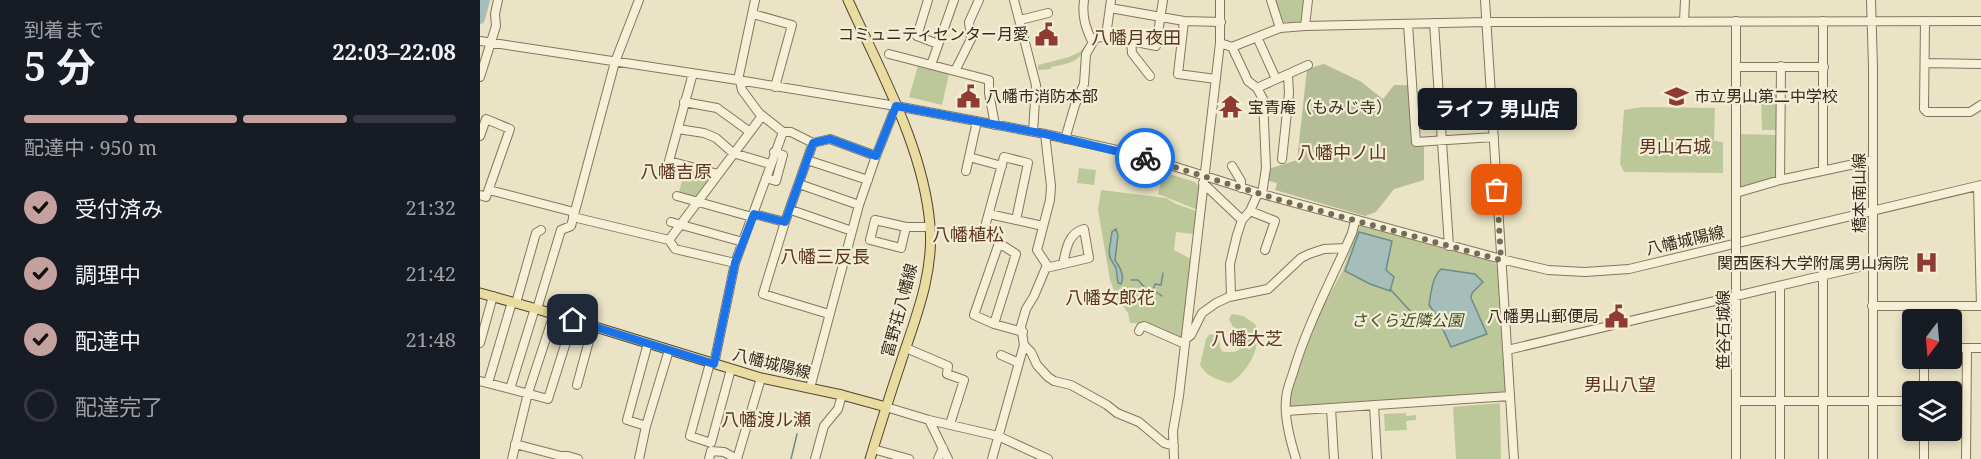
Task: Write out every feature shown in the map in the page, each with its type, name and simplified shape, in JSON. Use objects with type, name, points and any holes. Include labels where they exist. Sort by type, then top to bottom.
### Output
[{"type":"main road","name":"富野荘八幡線","points":[[848,0],[915,152],[925,190],[930,227],[929,261],[925,284],[871,454]]},
{"type":"main road","name":"八幡城陽線","points":[[480,293],[536,308],[761,378],[886,407]]},
{"type":"street","points":[[480,77],[486,42],[496,26],[495,14],[498,0]]},
{"type":"street","points":[[510,389],[561,230],[571,226],[615,62],[639,0]]},
{"type":"street","points":[[755,0],[739,80],[742,90],[762,116],[783,132],[791,132],[813,143],[830,139],[876,156]]},
{"type":"street","points":[[928,0],[916,36],[939,44]]},
{"type":"street","points":[[931,65],[954,0]]},
{"type":"street","points":[[955,71],[971,39],[969,22],[979,0]]},
{"type":"street","points":[[1014,0],[1036,85],[1033,132]]},
{"type":"street","points":[[1065,139],[1084,84],[1086,54],[1093,42],[1085,27],[1082,11],[1084,0]]},
{"type":"street","points":[[1154,57],[1163,0]]},
{"type":"street","points":[[1271,0],[1280,28]]},
{"type":"street","points":[[1305,26],[1308,0]]},
{"type":"street","points":[[1485,0],[1514,459]]},
{"type":"street","points":[[1684,22],[1685,0]]},
{"type":"street","name":"橋本南山線","points":[[1871,0],[1873,459]]},
{"type":"street","points":[[1174,459],[1175,416],[1220,43],[1222,1]]},
{"type":"street","points":[[1106,36],[1111,4],[1184,21],[1221,22]]},
{"type":"street","points":[[1020,20],[1048,13]]},
{"type":"street","points":[[753,14],[792,25],[775,87]]},
{"type":"street","points":[[1184,21],[1178,74],[1216,78]]},
{"type":"street","name":"笹谷石城線","points":[[1736,21],[1736,459]]},
{"type":"street","points":[[1823,21],[1823,171]]},
{"type":"street","points":[[1924,21],[1924,109],[1927,112],[1970,112],[1981,105]]},
{"type":"street","points":[[1220,43],[1232,46],[1280,28],[1305,26],[1487,22],[1981,21]]},
{"type":"street","points":[[1434,23],[1449,246]]},
{"type":"street","points":[[1408,24],[1416,142],[1494,137]]},
{"type":"street","points":[[1092,39],[1106,36],[1155,46]]},
{"type":"street","points":[[1257,37],[1276,79]]},
{"type":"street","points":[[1131,40],[1132,53],[1150,76]]},
{"type":"street","name":"八幡城陽線","points":[[486,42],[739,80],[1045,134],[1135,154],[1203,180],[1241,188],[1501,260],[1548,270],[1585,272],[1629,269],[1979,186]]},
{"type":"street","points":[[1231,296],[1230,264],[1242,220],[1260,194],[1266,168],[1263,99],[1257,88],[1248,81],[1232,46]]},
{"type":"street","points":[[889,54],[989,80],[995,125]]},
{"type":"street","points":[[1925,63],[1981,64]]},
{"type":"street","points":[[1257,88],[1308,65]]},
{"type":"street","points":[[1780,180],[1781,66]]},
{"type":"street","points":[[1736,67],[1824,67]]},
{"type":"street","points":[[693,74],[669,161],[718,174]]},
{"type":"street","points":[[1282,159],[1289,93],[1288,75]]},
{"type":"street","points":[[684,102],[717,108],[750,132]]},
{"type":"street","points":[[810,388],[859,205],[896,106]]},
{"type":"street","points":[[669,240],[762,116]]},
{"type":"street","points":[[480,136],[483,118],[510,129],[486,197],[480,195]]},
{"type":"street","points":[[966,171],[977,121]]},
{"type":"street","points":[[678,129],[704,133],[716,138],[733,153],[770,164]]},
{"type":"street","points":[[731,369],[711,443],[690,436],[712,364],[735,263],[783,132]]},
{"type":"street","points":[[992,459],[1024,345],[1021,326],[1026,309],[1047,265],[1037,250],[1050,200],[1051,180],[1045,134]]},
{"type":"street","points":[[813,143],[763,294],[829,314]]},
{"type":"street","points":[[766,178],[776,181],[783,155],[774,152]]},
{"type":"street","points":[[969,157],[1002,166]]},
{"type":"street","points":[[986,223],[1004,157],[1028,163],[1016,220]]},
{"type":"street","points":[[807,160],[868,180]]},
{"type":"street","points":[[1736,194],[1780,180],[1873,160]]},
{"type":"street","points":[[1232,166],[1241,181],[1241,188]]},
{"type":"street","points":[[1203,180],[1242,220]]},
{"type":"street","points":[[799,184],[859,205]]},
{"type":"street","points":[[1872,306],[1981,306],[1979,186]]},
{"type":"street","points":[[489,190],[669,240],[675,249],[735,263]]},
{"type":"street","points":[[677,196],[785,222]]},
{"type":"street","points":[[790,210],[852,231]]},
{"type":"street","points":[[1250,211],[1275,221],[1265,250]]},
{"type":"street","points":[[989,214],[1043,226]]},
{"type":"street","points":[[906,227],[901,248],[870,240],[875,220],[906,227],[930,227]]},
{"type":"street","points":[[1296,459],[1286,411],[1287,392],[1299,352],[1346,248],[1355,221]]},
{"type":"street","points":[[671,222],[743,242]]},
{"type":"street","points":[[1046,268],[1089,258],[1084,229],[1077,231],[1070,240],[1063,264]]},
{"type":"street","points":[[541,230],[536,232],[514,302],[484,382],[548,399],[573,320]]},
{"type":"street","points":[[994,324],[1016,254],[999,243],[974,315],[994,324],[1023,332]]},
{"type":"street","points":[[1185,341],[1191,335],[1202,313],[1216,303],[1231,296],[1268,290],[1300,258],[1309,254],[1324,249],[1346,248]]},
{"type":"street","points":[[1507,350],[1872,264]]},
{"type":"street","points":[[1823,276],[1823,459]]},
{"type":"street","points":[[1780,286],[1780,459]]},
{"type":"street","points":[[480,343],[493,296]]},
{"type":"street","points":[[512,459],[528,393],[554,314]]},
{"type":"street","points":[[577,385],[593,326]]},
{"type":"street","points":[[1139,332],[1144,326],[1185,341]]},
{"type":"street","points":[[646,426],[627,420],[648,343]]},
{"type":"street","points":[[1024,345],[1031,352],[1037,365],[1054,381],[1071,385],[1117,413],[1139,422],[1164,443],[1174,446]]},
{"type":"street","points":[[906,348],[948,366],[947,374],[964,380],[950,424]]},
{"type":"street","points":[[1962,348],[1981,348]]},
{"type":"street","points":[[1966,459],[1967,348]]},
{"type":"street","points":[[639,459],[646,426],[669,350]]},
{"type":"street","points":[[1000,355],[1019,363]]},
{"type":"street","points":[[709,459],[711,451],[724,452],[737,459],[761,378]]},
{"type":"street","points":[[815,459],[824,426],[838,409],[842,395]]},
{"type":"street","points":[[1286,411],[1510,396]]},
{"type":"street","points":[[1736,401],[1902,401]]},
{"type":"street","points":[[1374,405],[1377,459]]},
{"type":"street","points":[[886,407],[929,420],[999,436],[1048,459]]},
{"type":"street","points":[[1331,408],[1334,459]]},
{"type":"street","points":[[929,420],[948,459]]},
{"type":"street","points":[[1924,441],[1924,459]]},
{"type":"street","points":[[515,444],[561,458],[568,456],[578,459]]},
{"type":"street","points":[[938,459],[943,448]]},
{"type":"street","points":[[871,454],[909,459]]},
{"type":"green space","points":[[1273,0],[1306,0],[1303,20],[1283,22],[1280,20]]},
{"type":"green space","points":[[1090,40],[1083,53],[1075,60],[1051,67],[1051,69],[1038,70],[1038,65],[1080,52]]},
{"type":"green space","points":[[1324,64],[1360,81],[1383,99],[1394,85],[1408,85],[1413,145],[1424,144],[1424,180],[1394,189],[1376,212],[1365,216],[1275,190],[1277,183],[1266,180],[1268,169],[1297,160],[1307,69]]},
{"type":"green space","points":[[918,66],[949,74],[942,105],[909,97]]},
{"type":"green space","points":[[1777,93],[1777,130],[1762,130],[1761,94]]},
{"type":"green space","points":[[1643,107],[1715,108],[1714,141],[1723,142],[1723,173],[1624,172],[1620,164],[1624,110]]},
{"type":"green space","points":[[1740,134],[1778,135],[1779,178],[1740,188]]},
{"type":"green space","points":[[686,168],[708,175],[710,180],[695,200],[678,195]]},
{"type":"green space","points":[[1079,168],[1096,170],[1094,185],[1077,183]]},
{"type":"green space","points":[[1163,174],[1195,182],[1200,187],[1198,210],[1158,194]]},
{"type":"green space","points":[[1101,190],[1166,198],[1196,211],[1194,234],[1176,232],[1174,250],[1191,259],[1182,340],[1143,323],[1130,323],[1128,313],[1117,298],[1110,280],[1098,210]]},
{"type":"green space","name":"さくら近隣公園","points":[[1359,225],[1493,262],[1498,266],[1506,389],[1502,393],[1291,408],[1287,404],[1310,330],[1343,270]]},
{"type":"green space","points":[[1232,314],[1243,316],[1255,324],[1257,341],[1248,366],[1229,383],[1209,375],[1200,365],[1206,339],[1210,334],[1219,336],[1220,348],[1223,352],[1239,350],[1245,332],[1233,327],[1229,319]]},
{"type":"green space","points":[[1500,403],[1501,459],[1456,459],[1453,407]]},
{"type":"green space","points":[[1406,413],[1406,416],[1416,415],[1416,420],[1406,421],[1407,430],[1385,431],[1384,414]]},
{"type":"water","points":[[1116,229],[1118,235],[1115,260],[1122,275],[1121,284],[1118,283],[1116,268],[1109,251],[1112,232]]},
{"type":"water","points":[[1359,232],[1392,241],[1386,270],[1394,277],[1390,291],[1345,271]]},
{"type":"water","points":[[1441,269],[1475,274],[1483,282],[1472,293],[1471,298],[1487,334],[1451,347],[1437,316],[1429,305],[1434,281]]},
{"type":"waterway","points":[[480,19],[485,0]]},
{"type":"waterway","points":[[1131,280],[1138,280],[1151,289],[1155,284],[1161,285],[1163,273]]},
{"type":"waterway","points":[[1390,289],[1423,325],[1436,314]]},
{"type":"waterway","points":[[1149,295],[1156,292],[1162,296]]},
{"type":"waterway","points":[[791,459],[797,434]]},
{"type":"way so far","points":[[1145,158],[1280,200],[1501,260],[1497,190]]},
{"type":"place","name":"コミュニティセンター月愛","points":[[1047,34]]},
{"type":"place","name":"八幡市消防本部","points":[[968,96]]},
{"type":"place","name":"市立男山第二中学校","points":[[1676,96]]},
{"type":"place","name":"宝青庵（もみじ寺）","points":[[1230,107]]},
{"type":"place","name":"ライフ 男山店","points":[[1497,190]]},
{"type":"place","name":"関西医科大学附属男山病院","points":[[1927,263]]},
{"type":"place","name":"八幡男山郵便局","points":[[1617,316]]},
{"type":"district","name":"八幡月夜田","points":[[1136,37]]},
{"type":"district","name":"男山石城","points":[[1675,146]]},
{"type":"district","name":"八幡中ノ山","points":[[1342,152]]},
{"type":"district","name":"八幡吉原","points":[[676,171]]},
{"type":"district","name":"八幡植松","points":[[968,234]]},
{"type":"district","name":"八幡三反長","points":[[825,256]]},
{"type":"district","name":"八幡女郎花","points":[[1110,297]]},
{"type":"district","name":"八幡大芝","points":[[1247,338]]},
{"type":"district","name":"男山八望","points":[[1620,384]]},
{"type":"district","name":"八幡渡ル瀬","points":[[766,419]]},
{"type":"route","points":[[573,320],[714,364],[735,263],[754,214],[785,222],[813,143],[830,139],[876,156],[896,106],[1045,134],[1145,158]]}]
